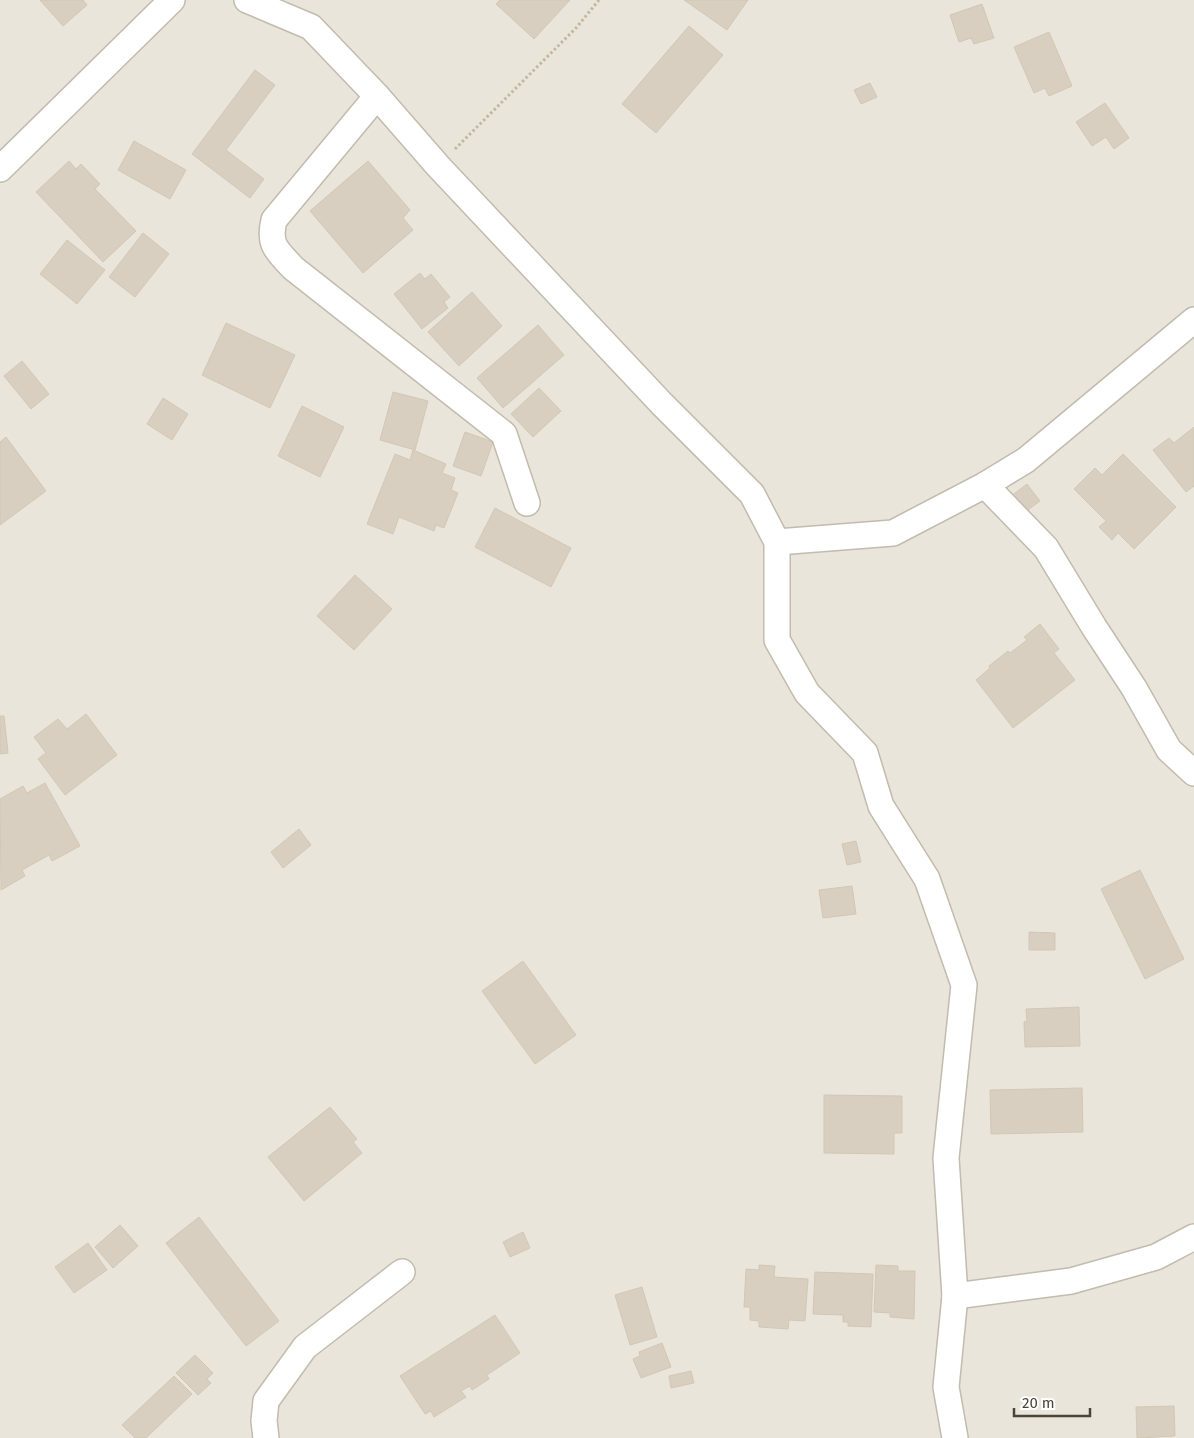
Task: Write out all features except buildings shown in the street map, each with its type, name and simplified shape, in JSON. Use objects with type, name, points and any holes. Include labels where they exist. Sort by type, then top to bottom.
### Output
[{"type":"street","points":[[0,168],[172,0]]},
{"type":"street","points":[[247,0],[311,27],[377,96],[438,166],[662,404],[752,494],[777,542],[777,640],[807,693],[865,752],[881,806],[927,879],[964,985],[946,1158],[955,1296],[946,1387],[955,1438]]},
{"type":"street","points":[[377,96],[274,220],[271,234],[275,248],[294,268],[504,434],[527,503]]},
{"type":"street","points":[[777,542],[893,533],[985,485],[1026,460],[1194,320]]},
{"type":"street","points":[[985,485],[1046,548],[1134,688],[1169,750],[1194,773]]},
{"type":"street","points":[[955,1296],[1071,1281],[1156,1257],[1194,1237]]},
{"type":"street","points":[[266,1438],[264,1421],[266,1401],[305,1347],[402,1272]]},
{"type":"path","points":[[438,166],[576,28],[599,0]]},
{"type":"shaded area","points":[[0,0],[1194,0],[1194,1438],[0,1438]]}]
